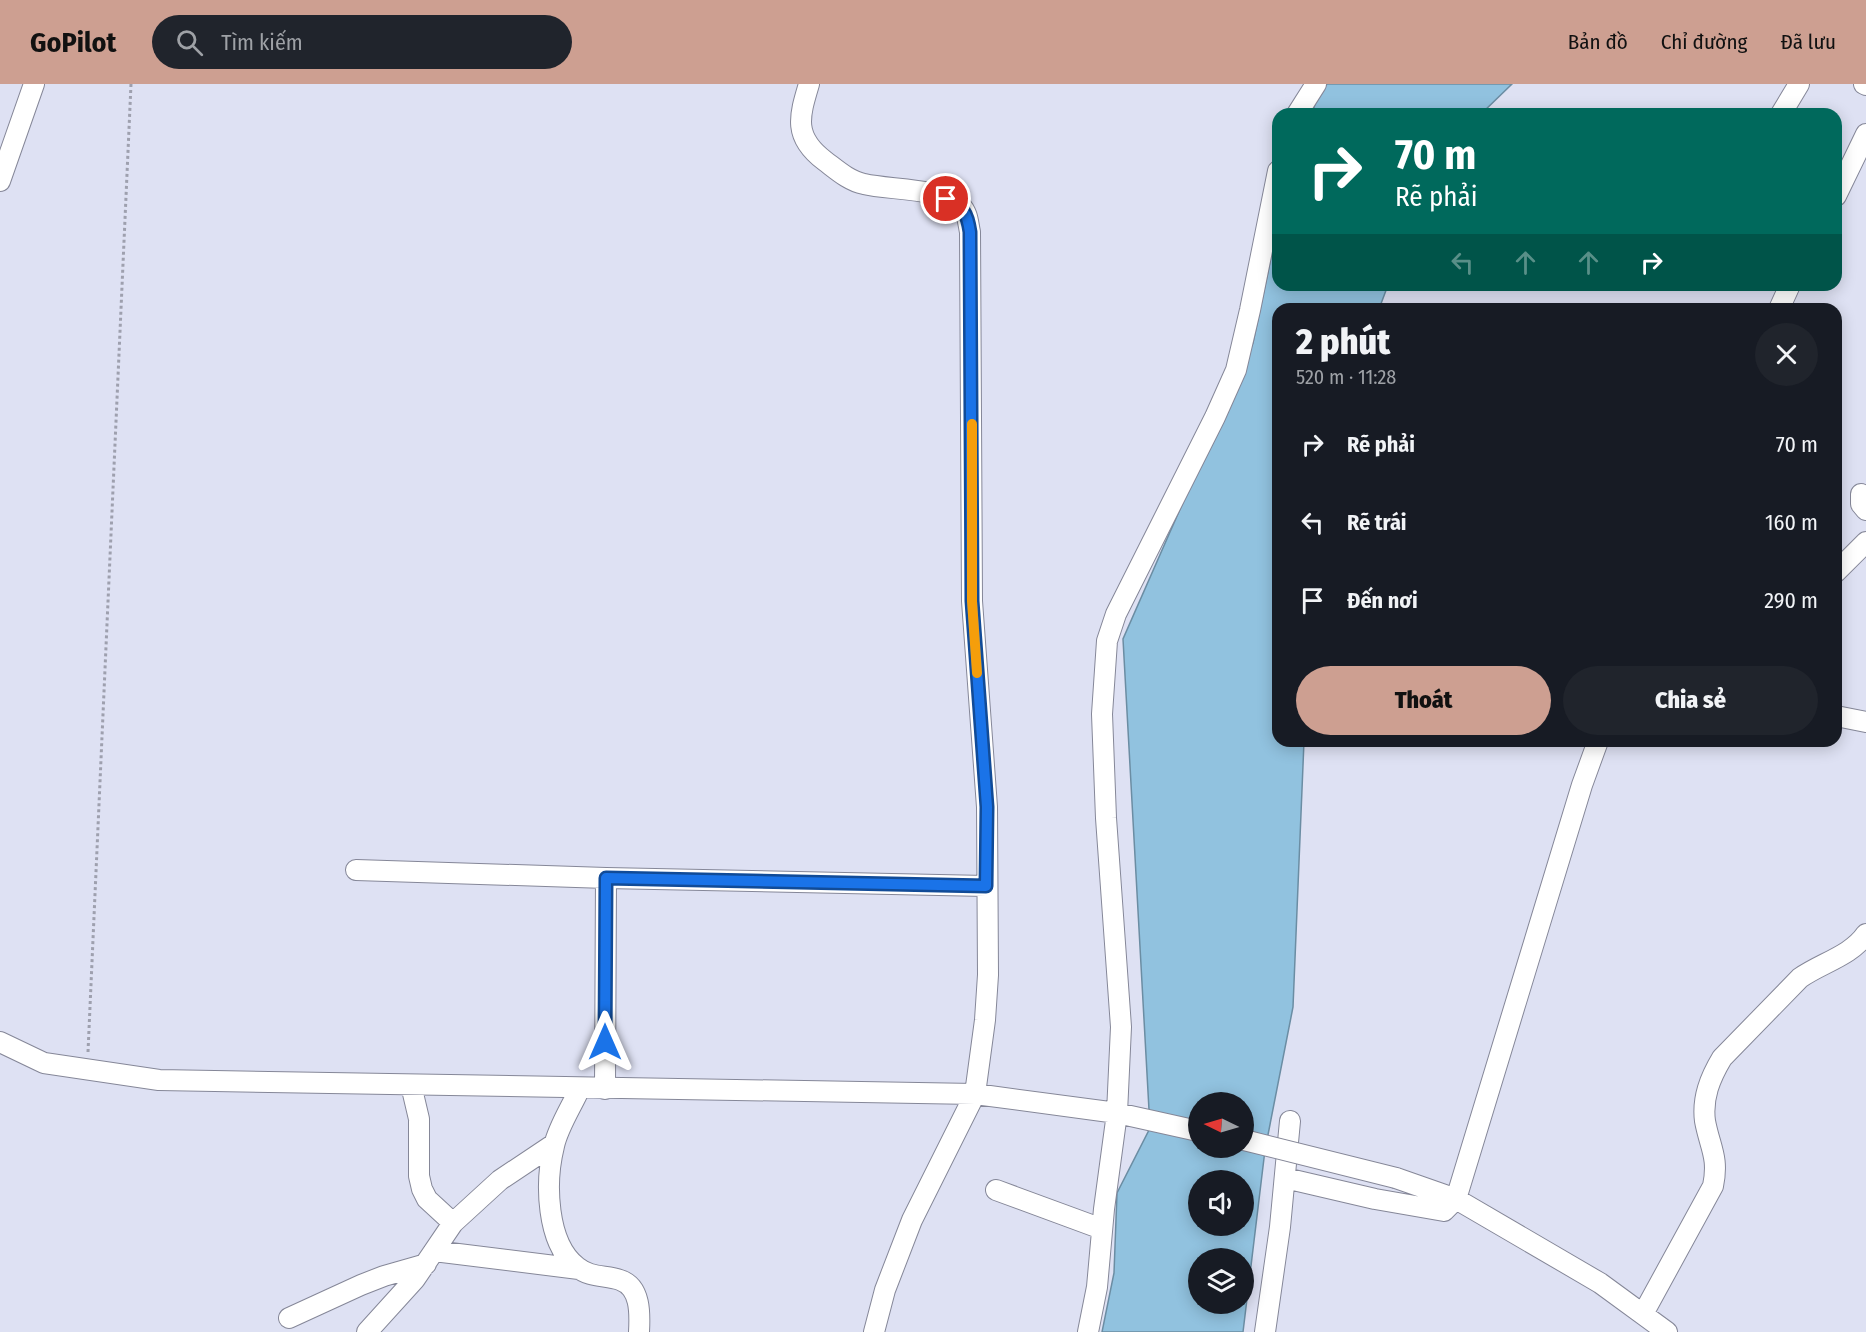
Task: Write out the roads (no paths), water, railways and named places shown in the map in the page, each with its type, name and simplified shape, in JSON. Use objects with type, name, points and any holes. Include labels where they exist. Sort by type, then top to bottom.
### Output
[{"type":"street","points":[[0,181],[34,84]]},
{"type":"street","points":[[809,84],[801,111],[800,126],[807,143],[815,153],[845,176],[862,184],[922,192],[946,199],[961,206],[968,217],[971,277],[972,601],[987,807],[988,975],[985,1020],[975,1094],[912,1220],[885,1290],[874,1332]]},
{"type":"street","points":[[1302,108],[1316,84]]},
{"type":"street","points":[[1785,108],[1799,84]]},
{"type":"street","points":[[1842,184],[1866,134]]},
{"type":"street","points":[[1088,1332],[1097,1287],[1102,1229],[1122,1114],[1121,1027],[1106,818],[1102,714],[1107,641],[1116,614],[1215,417],[1236,370],[1272,201]]},
{"type":"street","points":[[1842,566],[1866,542]]},
{"type":"street","points":[[1842,717],[1866,722]]},
{"type":"street","points":[[1285,1178],[1444,1212],[1456,1199],[1578,796],[1596,747]]},
{"type":"street","points":[[356,870],[986,886]]},
{"type":"street","points":[[605,1089],[606,878]]},
{"type":"street","points":[[1643,1314],[1713,1186],[1716,1165],[1704,1107],[1707,1087],[1713,1072],[1729,1050],[1800,978],[1857,946],[1866,934]]},
{"type":"street","points":[[0,1042],[44,1063],[159,1080],[975,1094],[1122,1114],[1188,1129]]},
{"type":"street","points":[[411,1085],[419,1119],[419,1176],[422,1189],[427,1199],[453,1223]]},
{"type":"street","points":[[580,1088],[554,1144],[549,1196],[555,1234],[570,1261],[579,1269],[593,1275],[621,1280],[636,1294],[639,1305],[639,1332]]},
{"type":"street","points":[[1265,1332],[1280,1227],[1290,1121]]},
{"type":"street","points":[[1254,1142],[1396,1178],[1456,1199],[1600,1283],[1666,1332]]},
{"type":"street","points":[[367,1332],[416,1279],[453,1223],[500,1180],[554,1144]]},
{"type":"street","points":[[996,1190],[1102,1229]]},
{"type":"street","points":[[289,1318],[360,1285],[430,1258],[579,1269]]},
{"type":"water","points":[[1327,84],[1512,84],[1487,108],[1314,108],[1317,97]]},
{"type":"water","points":[[1272,253],[1272,291],[1386,291],[1381,303],[1272,303],[1272,747],[1304,747],[1293,1007],[1265,1150],[1253,1248],[1188,1248],[1188,1314],[1245,1314],[1243,1332],[1102,1332],[1114,1273],[1117,1193],[1150,1128],[1123,639],[1253,343]]}]
